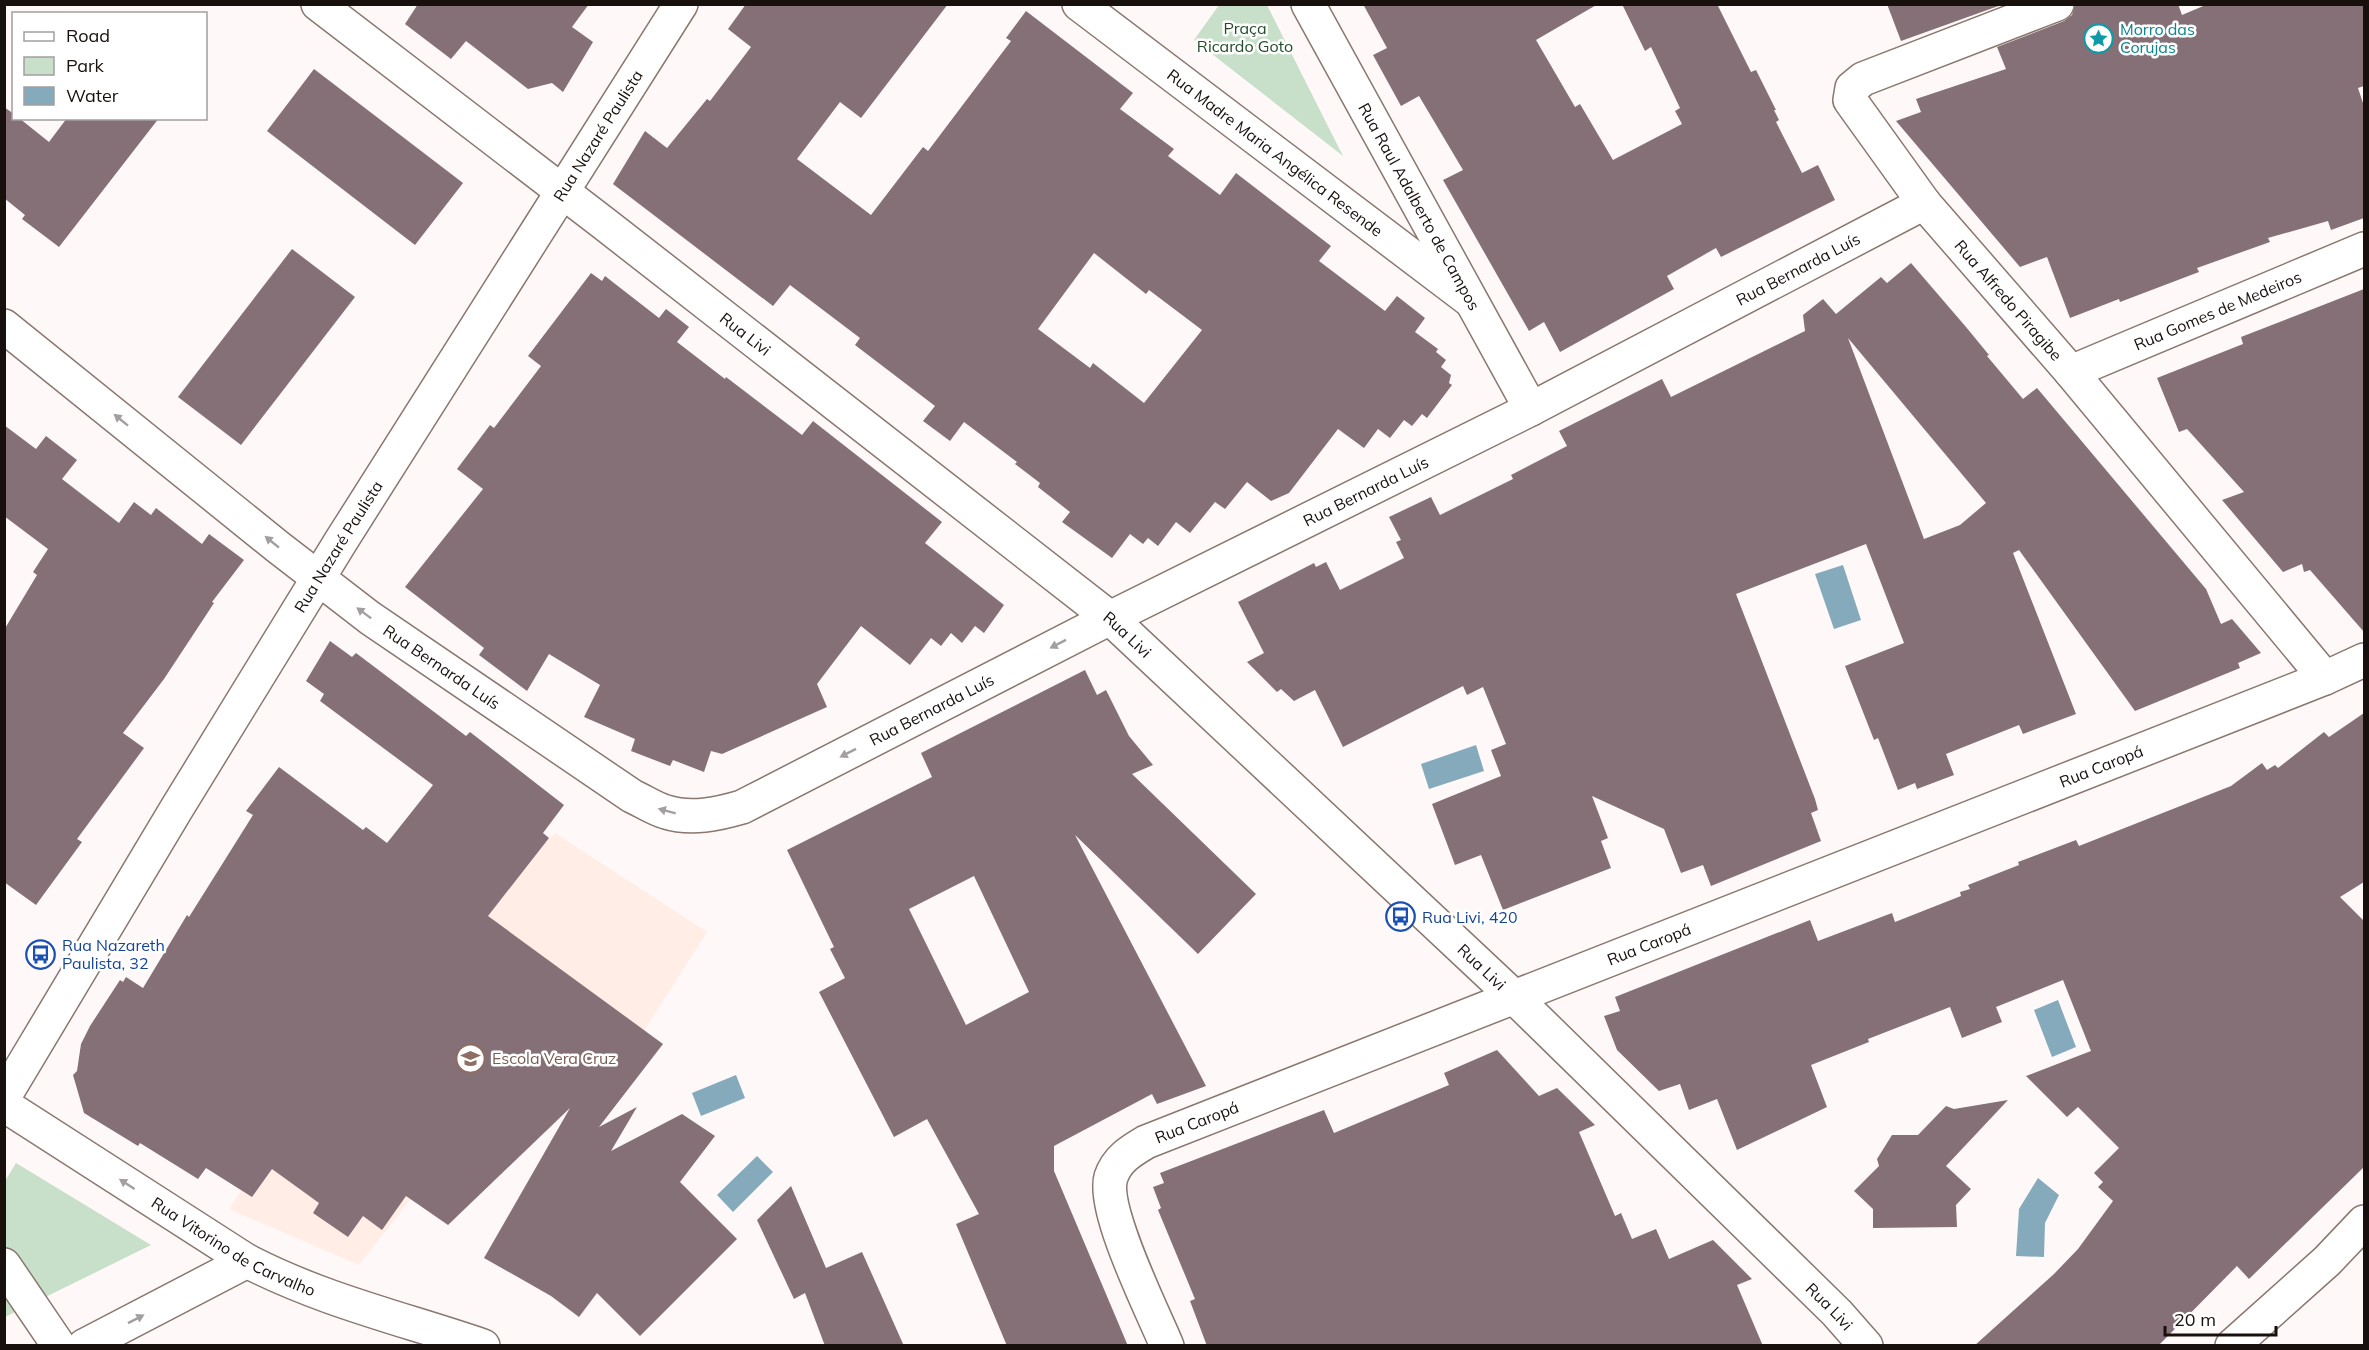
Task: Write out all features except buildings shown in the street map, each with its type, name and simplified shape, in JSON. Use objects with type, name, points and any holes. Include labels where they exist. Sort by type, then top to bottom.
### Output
[{"type":"street","name":"Rua Livi","points":[[318,4],[1110,618],[1513,996],[1837,1313],[1866,1346]]},
{"type":"street","name":"Rua Nazaré Paulista","points":[[4,1097],[318,578],[681,4]]},
{"type":"street","name":"Rua Madre Maria Angélica Resende","points":[[1079,4],[1472,301]]},
{"type":"street","name":"Rua Raul Adalberto de Campos","points":[[1308,4],[1532,409]]},
{"type":"street","name":"Rua Alfredo Piragibe","points":[[2057,4],[1863,79],[1852,88],[1850,100],[1924,203],[2071,372],[2325,678]]},
{"type":"street","name":"Rua Bernarda Luís","points":[[4,326],[370,618],[632,796],[667,813],[717,814],[742,807],[1110,618],[1532,409],[1924,203]]},
{"type":"street","name":"Rua Gomes de Medeiros","points":[[2071,372],[2364,249]]},
{"type":"street","name":"Rua Caropá","points":[[1167,1346],[1123,1241],[1111,1201],[1111,1178],[1120,1160],[1146,1142],[2325,678],[2364,660]]},
{"type":"street","name":"Rua Vitorino de Carvalho","points":[[4,1105],[247,1261],[286,1281],[328,1298],[483,1346]]},
{"type":"street","points":[[2232,1346],[2327,1261],[2364,1222]]},
{"type":"street","points":[[84,1346],[247,1261]]},
{"type":"street","points":[[4,1265],[59,1346]]},
{"type":"shaded area","name":"Escola Vera Cruz","points":[[555,833],[707,932],[606,1090],[443,1158],[359,1265],[229,1209],[322,1072],[449,934]]},
{"type":"green space","name":"Praça Ricardo Goto","points":[[1219,5],[1267,5],[1343,156],[1194,40]]},
{"type":"green space","points":[[16,1163],[151,1245],[5,1317],[5,1181]]},
{"type":"water","points":[[1843,565],[1861,620],[1834,629],[1815,574]]},
{"type":"water","points":[[1476,745],[1484,771],[1429,789],[1421,764]]},
{"type":"water","points":[[2058,1000],[2076,1047],[2052,1057],[2034,1010]]},
{"type":"water","points":[[736,1075],[745,1098],[701,1116],[692,1093]]},
{"type":"water","points":[[757,1156],[773,1172],[733,1212],[717,1195]]},
{"type":"water","points":[[2038,1178],[2059,1195],[2045,1223],[2044,1257],[2016,1256],[2019,1209]]},
{"type":"place","name":"Morro das Corujas","points":[[2099,38]]},
{"type":"place","name":"Rua Livi, 420","points":[[1401,917]]},
{"type":"place","name":"Rua Nazareth Paulista, 32","points":[[41,954]]},
{"type":"place","name":"Escola Vera Cruz","points":[[471,1058]]}]
